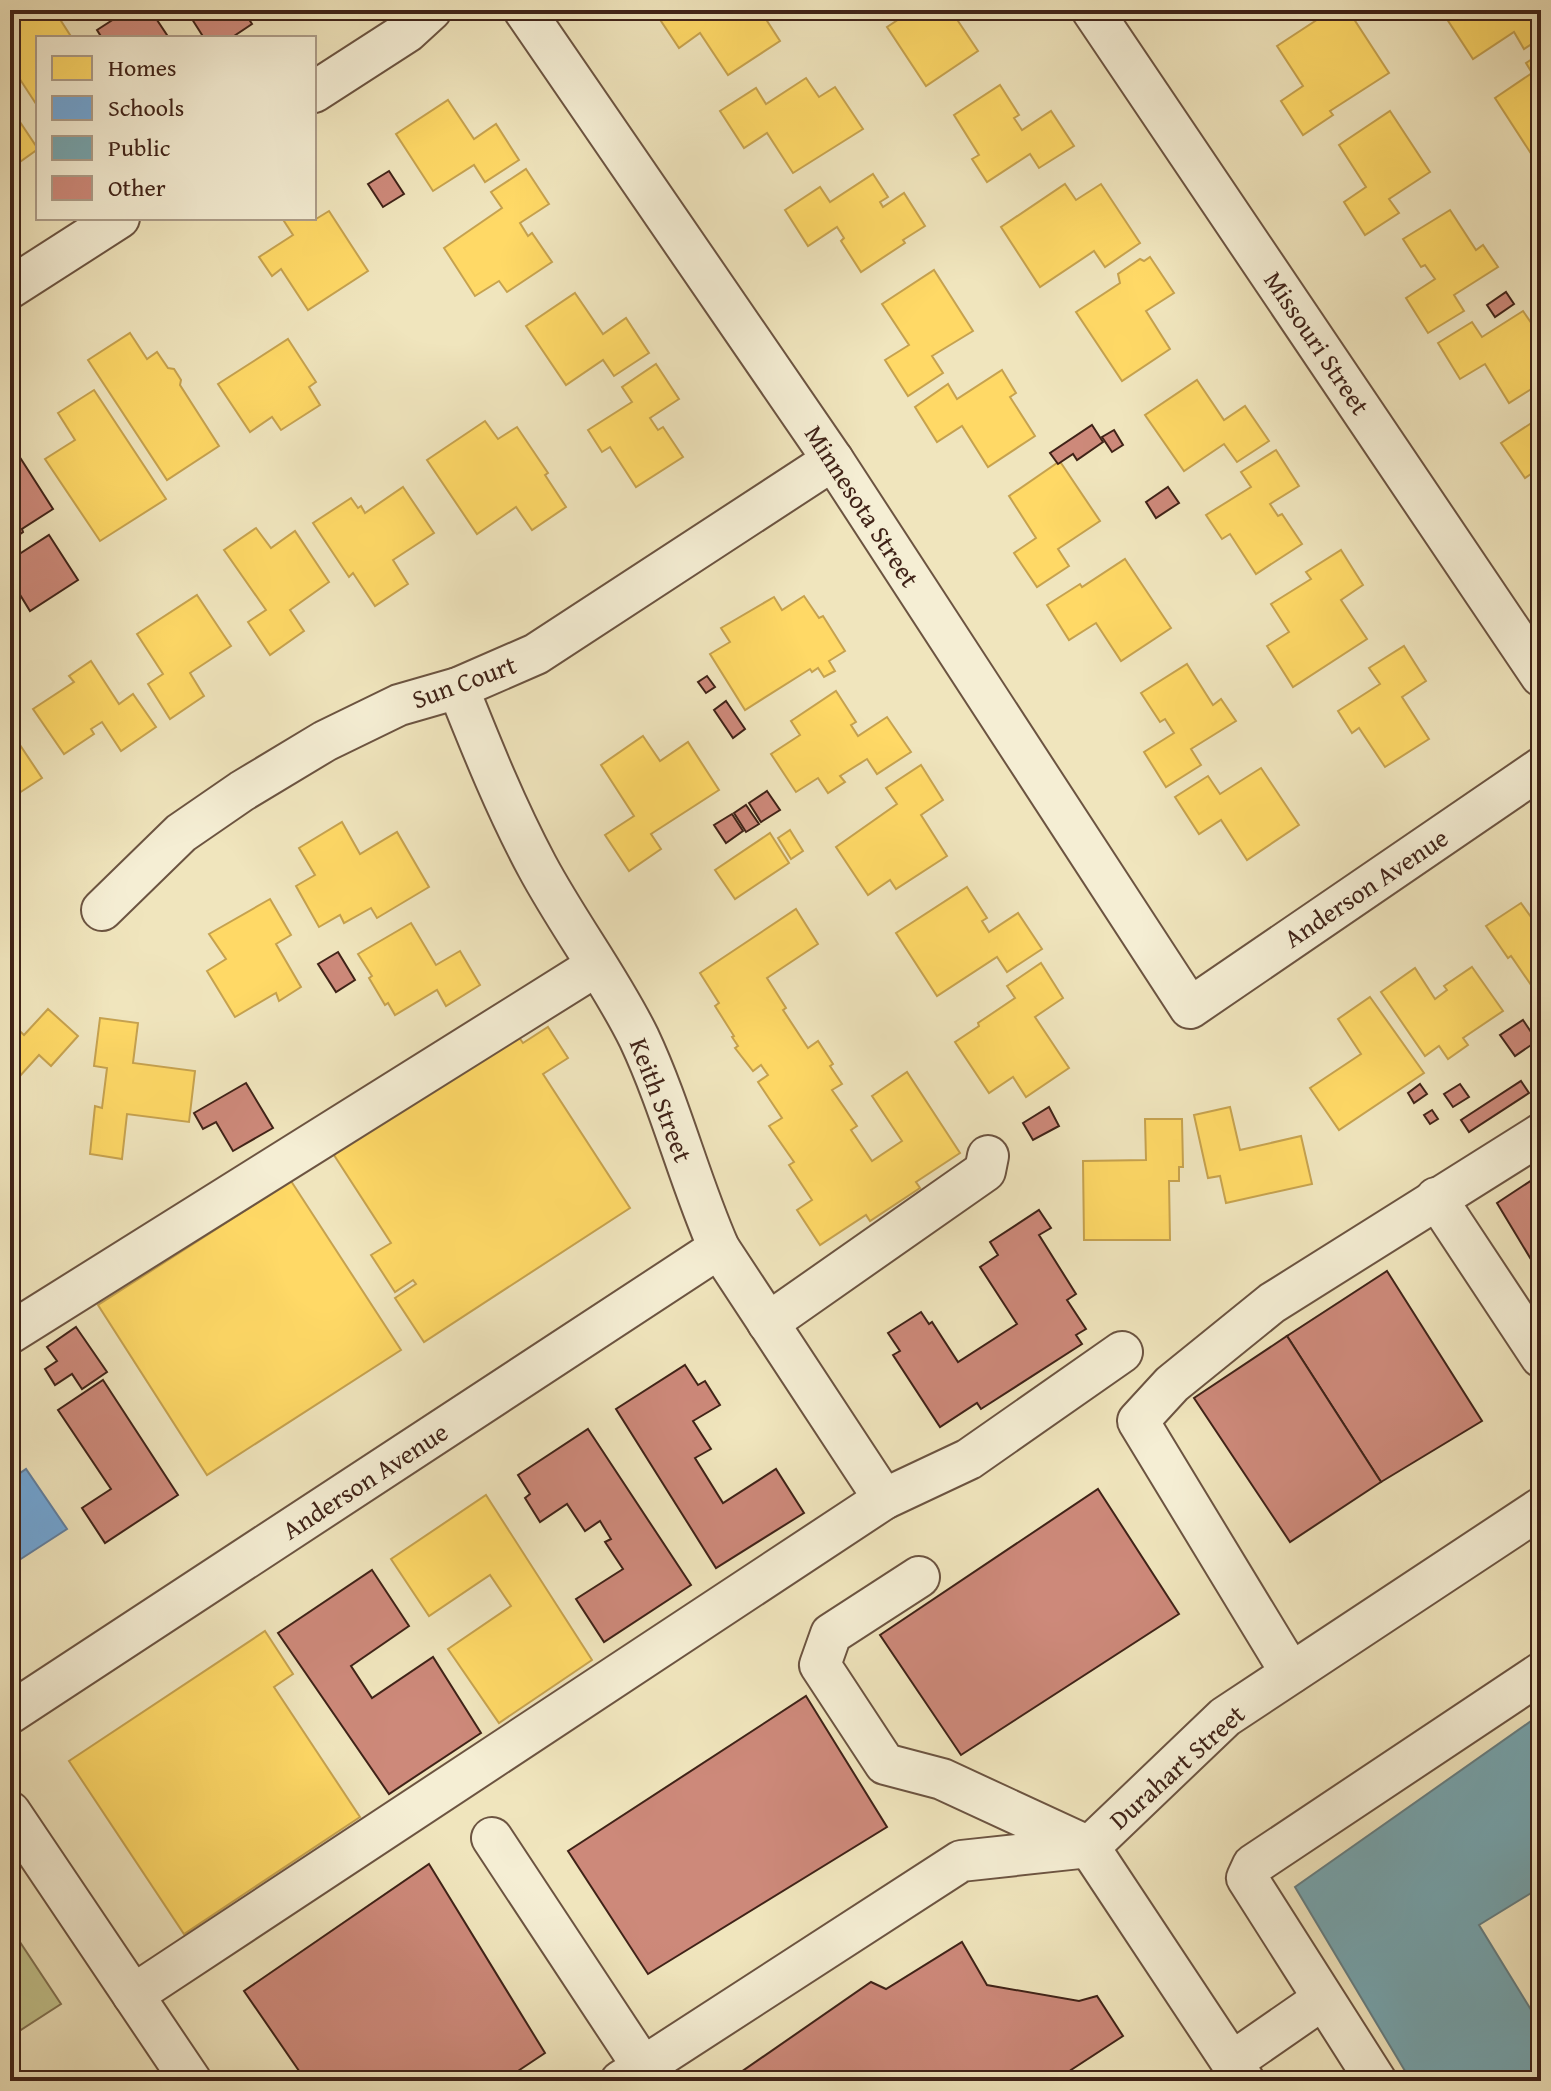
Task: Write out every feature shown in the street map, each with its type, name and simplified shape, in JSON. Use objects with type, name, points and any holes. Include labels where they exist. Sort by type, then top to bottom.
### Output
[{"type":"street","points":[[316,91],[407,32],[431,10]]},
{"type":"street","name":"Minnesota Street","points":[[524,10],[833,460],[1190,1008]]},
{"type":"street","name":"Missouri Street","points":[[1092,10],[1541,676]]},
{"type":"street","points":[[10,288],[116,220]]},
{"type":"street","name":"Sun Court","points":[[102,910],[181,833],[242,791],[325,741],[399,705],[458,688],[536,654],[833,460]]},
{"type":"street","name":"Keith Street","points":[[458,688],[498,787],[535,863],[638,1036],[661,1090],[700,1206],[719,1248],[884,1499]]},
{"type":"street","name":"Anderson Avenue","points":[[1190,1008],[1541,768]]},
{"type":"street","points":[[10,1333],[596,966]]},
{"type":"street","points":[[1291,1673],[1138,1421],[1172,1384],[1272,1303],[1541,1134]]},
{"type":"street","points":[[768,1323],[985,1171],[988,1156]]},
{"type":"street","points":[[1436,1198],[1541,1357]]},
{"type":"street","name":"Anderson Avenue","points":[[10,1713],[719,1248]]},
{"type":"street","points":[[133,1995],[884,1499],[969,1459],[1122,1352]]},
{"type":"street","name":"Durahart Street","points":[[1238,2071],[1089,1847],[1225,1717],[1541,1508]]},
{"type":"street","points":[[919,1577],[831,1634],[820,1665],[885,1764],[942,1779],[1089,1847]]},
{"type":"street","points":[[1376,2081],[1247,1878],[1253,1865],[1541,1673]]},
{"type":"street","points":[[10,1812],[191,2081]]},
{"type":"street","points":[[492,1838],[639,2076],[961,1861],[1089,1847]]},
{"type":"street","points":[[1238,2071],[1323,1999]]},
{"type":"green space","points":[[10,1927],[61,2004],[10,2037]]},
{"type":"building: Homes","points":[[10,10],[54,10],[71,36],[36,36],[36,104],[10,64]]},
{"type":"building: Homes","points":[[666,10],[760,10],[780,41],[728,75],[700,33],[679,48],[657,15]]},
{"type":"building: Homes","points":[[913,10],[954,10],[952,12],[978,51],[926,86],[887,27]]},
{"type":"building: Homes","points":[[1332,10],[1348,10],[1389,73],[1330,111],[1333,115],[1303,135],[1281,101],[1303,86],[1277,46]]},
{"type":"building: Homes","points":[[1441,10],[1541,10],[1541,38],[1524,49],[1514,32],[1473,59]]},
{"type":"building: Homes","points":[[1541,53],[1541,169],[1495,98],[1532,73],[1526,63]]},
{"type":"building: Homes","points":[[806,78],[819,97],[835,87],[863,129],[793,173],[767,133],[744,148],[720,111],[756,88],[766,104]]},
{"type":"building: Homes","points":[[1000,85],[1019,115],[1014,118],[1022,130],[1051,111],[1074,146],[1039,168],[1030,154],[987,182],[972,159],[979,155],[954,115]]},
{"type":"building: Homes","points":[[448,100],[474,139],[496,124],[519,160],[485,182],[474,165],[433,191],[396,134]]},
{"type":"building: Homes","points":[[10,107],[36,150],[10,169]]},
{"type":"building: Homes","points":[[1390,111],[1430,172],[1389,199],[1399,213],[1365,235],[1344,202],[1366,187],[1339,145]]},
{"type":"building: Homes","points":[[526,169],[549,204],[520,223],[528,236],[532,233],[552,262],[507,292],[499,281],[475,296],[444,248],[502,208],[491,192]]},
{"type":"building: Homes","points":[[873,174],[888,197],[880,202],[883,207],[904,193],[925,226],[861,272],[841,241],[844,238],[837,227],[808,246],[785,210],[820,187],[830,202]]},
{"type":"building: Homes","points":[[1065,184],[1076,200],[1101,184],[1140,243],[1105,267],[1094,251],[1040,287],[1001,227]]},
{"type":"building: Homes","points":[[1450,210],[1476,250],[1483,245],[1498,267],[1454,295],[1464,311],[1428,333],[1406,298],[1435,279],[1425,265],[1421,267],[1403,239]]},
{"type":"building: Homes","points":[[329,211],[368,271],[308,310],[281,269],[272,276],[259,257],[293,235],[283,220],[316,219]]},
{"type":"building: Homes","points":[[1150,257],[1174,293],[1146,311],[1170,349],[1122,381],[1076,312],[1120,283],[1118,274],[1140,259],[1144,261]]},
{"type":"building: Homes","points":[[934,270],[973,331],[932,356],[943,373],[908,396],[885,360],[909,345],[882,304]]},
{"type":"building: Homes","points":[[575,293],[603,334],[626,318],[649,353],[614,376],[603,360],[566,385],[526,326]]},
{"type":"building: Homes","points":[[1523,311],[1532,324],[1541,318],[1541,383],[1509,403],[1485,364],[1460,379],[1438,343],[1472,322],[1482,337]]},
{"type":"building: Homes","points":[[130,333],[147,359],[157,352],[168,368],[174,369],[181,380],[180,385],[219,446],[167,480],[88,360]]},
{"type":"building: Homes","points":[[288,339],[316,382],[309,387],[320,405],[281,430],[272,417],[250,432],[218,384]]},
{"type":"building: Homes","points":[[656,364],[679,399],[650,418],[658,430],[663,427],[683,457],[636,487],[610,447],[602,452],[588,430],[632,402],[622,387]]},
{"type":"building: Homes","points":[[1002,370],[1016,393],[1010,397],[1035,436],[988,467],[962,426],[937,442],[915,407],[948,384],[957,399]]},
{"type":"building: Homes","points":[[1197,380],[1224,420],[1245,406],[1269,441],[1237,462],[1224,444],[1184,471],[1145,415]]},
{"type":"building: Homes","points":[[94,390],[166,499],[100,541],[45,459],[75,440],[58,413]]},
{"type":"building: Homes","points":[[1536,420],[1541,427],[1541,467],[1525,478],[1501,443]]},
{"type":"building: Homes","points":[[485,421],[498,439],[517,427],[548,473],[545,475],[566,507],[532,530],[516,507],[477,534],[427,460]]},
{"type":"building: Homes","points":[[1276,450],[1299,486],[1270,504],[1278,516],[1282,514],[1302,544],[1256,574],[1230,534],[1222,539],[1206,515],[1251,487],[1241,472]]},
{"type":"building: Homes","points":[[1061,463],[1100,521],[1058,549],[1069,566],[1037,587],[1014,553],[1036,538],[1009,496]]},
{"type":"building: Homes","points":[[403,487],[434,533],[393,560],[408,584],[375,606],[353,573],[349,577],[313,523],[351,498],[365,513]]},
{"type":"building: Homes","points":[[256,528],[271,548],[295,531],[329,582],[290,610],[304,631],[270,655],[248,622],[266,610],[224,550]]},
{"type":"building: Homes","points":[[1341,550],[1363,585],[1341,600],[1367,639],[1293,687],[1267,646],[1289,632],[1271,604],[1311,579],[1306,572]]},
{"type":"building: Homes","points":[[1125,559],[1171,628],[1121,661],[1096,623],[1069,640],[1047,605]]},
{"type":"building: Homes","points":[[197,595],[231,646],[190,673],[204,696],[170,719],[148,684],[163,674],[137,634]]},
{"type":"building: Homes","points":[[804,596],[819,618],[823,616],[845,651],[829,661],[835,671],[824,677],[818,668],[812,672],[810,669],[745,710],[710,654],[730,642],[721,628],[774,597],[782,610]]},
{"type":"building: Homes","points":[[1404,646],[1426,681],[1402,697],[1429,739],[1385,767],[1359,728],[1352,733],[1338,711],[1380,684],[1369,668]]},
{"type":"building: Homes","points":[[91,661],[119,704],[133,694],[156,727],[121,751],[102,722],[91,729],[94,734],[64,754],[33,709],[74,682],[69,676]]},
{"type":"building: Homes","points":[[1187,664],[1213,705],[1221,699],[1236,721],[1191,749],[1201,765],[1166,787],[1144,752],[1174,733],[1165,719],[1160,722],[1141,693]]},
{"type":"building: Homes","points":[[836,691],[856,722],[851,725],[858,736],[887,717],[911,752],[877,774],[867,759],[840,776],[845,782],[828,793],[818,778],[796,792],[771,754],[800,735],[791,721]]},
{"type":"building: Homes","points":[[14,736],[42,778],[10,799],[10,739]]},
{"type":"building: Homes","points":[[643,736],[660,761],[688,742],[719,790],[651,834],[661,849],[629,871],[605,835],[634,816],[601,765]]},
{"type":"building: Homes","points":[[921,765],[943,800],[921,815],[947,856],[896,889],[890,880],[868,895],[836,847],[897,804],[886,788]]},
{"type":"building: Homes","points":[[1261,768],[1299,825],[1247,860],[1221,820],[1199,834],[1175,797],[1208,776],[1220,794]]},
{"type":"building: Homes","points":[[342,822],[360,854],[397,832],[429,887],[377,918],[371,908],[344,923],[340,915],[319,927],[296,886],[315,875],[299,848]]},
{"type":"building: Homes","points":[[790,830],[803,851],[791,859],[778,838]]},
{"type":"building: Homes","points":[[770,833],[789,863],[735,899],[715,870]]},
{"type":"building: Homes","points":[[967,887],[987,918],[982,921],[989,932],[1018,913],[1042,949],[1007,972],[997,957],[937,996],[896,933]]},
{"type":"building: Homes","points":[[270,899],[291,935],[276,944],[301,987],[279,1001],[276,993],[235,1017],[207,971],[226,959],[209,934]]},
{"type":"building: Homes","points":[[1521,903],[1541,931],[1540,998],[1486,926]]},
{"type":"building: Homes","points":[[796,909],[818,944],[767,978],[808,1048],[818,1041],[833,1064],[830,1066],[842,1084],[832,1090],[857,1126],[851,1130],[872,1161],[902,1141],[872,1096],[907,1072],[960,1153],[916,1182],[920,1188],[870,1221],[866,1215],[820,1245],[797,1210],[812,1200],[789,1165],[794,1162],[769,1126],[782,1118],[758,1082],[768,1075],[761,1065],[753,1071],[735,1048],[738,1046],[734,1036],[715,1006],[719,1003],[700,973]]},
{"type":"building: Homes","points":[[411,923],[436,965],[460,951],[480,985],[446,1006],[437,990],[395,1015],[388,1003],[385,1005],[358,954]]},
{"type":"building: Homes","points":[[1041,963],[1063,998],[1035,1017],[1069,1068],[1026,1097],[1013,1077],[989,1093],[955,1042],[1015,998],[1007,986]]},
{"type":"building: Homes","points":[[1472,967],[1503,1011],[1463,1038],[1468,1045],[1448,1059],[1439,1046],[1425,1056],[1381,992],[1415,968],[1435,999],[1447,990],[1444,986]]},
{"type":"building: Homes","points":[[1370,997],[1424,1073],[1339,1130],[1310,1088],[1361,1054],[1338,1019]]},
{"type":"building: Homes","points":[[48,1009],[78,1036],[51,1066],[39,1055],[10,1087],[10,1022],[24,1035]]},
{"type":"building: Homes","points":[[100,1018],[138,1023],[133,1063],[195,1071],[189,1122],[127,1114],[122,1159],[90,1154],[95,1106],[102,1108],[107,1068],[94,1066]]},
{"type":"building: Homes","points":[[548,1027],[568,1058],[543,1074],[630,1208],[424,1342],[395,1298],[416,1284],[413,1280],[395,1292],[371,1255],[391,1243],[332,1152],[516,1033],[523,1043]]},
{"type":"building: Homes","points":[[1230,1107],[1240,1150],[1301,1136],[1312,1184],[1226,1203],[1220,1176],[1208,1178],[1194,1115]]},
{"type":"building: Homes","points":[[1145,1119],[1182,1119],[1183,1167],[1179,1167],[1179,1181],[1169,1181],[1170,1240],[1084,1240],[1083,1161],[1146,1160]]},
{"type":"building: Homes","points":[[291,1181],[401,1350],[207,1475],[98,1305]]},
{"type":"building: Homes","points":[[486,1495],[592,1660],[499,1723],[448,1649],[511,1606],[490,1575],[429,1616],[391,1559]]},
{"type":"building: Homes","points":[[265,1631],[293,1674],[274,1687],[360,1817],[184,1934],[69,1761]]},
{"type":"building: Schools","points":[[10,1458],[20,1473],[26,1469],[67,1529],[10,1566]]},
{"type":"building: Public","points":[[1541,1714],[1541,1887],[1479,1925],[1541,2026],[1541,2081],[1411,2081],[1295,1887]]},
{"type":"building: Other","points":[[128,10],[151,11],[168,36],[101,36],[97,30]]},
{"type":"building: Other","points":[[196,10],[243,10],[252,24],[234,36],[203,36],[190,16]]},
{"type":"building: Other","points":[[389,171],[404,194],[383,207],[368,184]]},
{"type":"building: Other","points":[[1506,292],[1514,304],[1495,317],[1487,305]]},
{"type":"building: Other","points":[[1092,425],[1103,442],[1077,460],[1073,454],[1058,464],[1050,453]]},
{"type":"building: Other","points":[[1114,430],[1123,445],[1112,452],[1102,437]]},
{"type":"building: Other","points":[[12,445],[53,509],[22,529],[23,532],[10,541]]},
{"type":"building: Other","points":[[1168,487],[1179,503],[1156,518],[1146,502]]},
{"type":"building: Other","points":[[49,535],[78,580],[30,611],[14,585],[10,586],[10,560]]},
{"type":"building: Other","points":[[707,676],[715,687],[706,693],[698,682]]},
{"type":"building: Other","points":[[726,701],[745,729],[733,738],[714,710]]},
{"type":"building: Other","points":[[767,791],[780,810],[761,822],[749,803]]},
{"type":"building: Other","points":[[746,805],[759,824],[746,832],[734,813]]},
{"type":"building: Other","points":[[732,814],[743,831],[726,843],[714,825]]},
{"type":"building: Other","points":[[338,952],[355,980],[336,992],[318,964]]},
{"type":"building: Other","points":[[1523,1020],[1537,1041],[1515,1056],[1500,1035]]},
{"type":"building: Other","points":[[1521,1081],[1529,1093],[1469,1132],[1461,1120]]},
{"type":"building: Other","points":[[246,1083],[273,1128],[233,1151],[216,1122],[203,1129],[194,1113]]},
{"type":"building: Other","points":[[1420,1084],[1427,1094],[1414,1103],[1408,1093]]},
{"type":"building: Other","points":[[1460,1084],[1469,1097],[1453,1107],[1444,1094]]},
{"type":"building: Other","points":[[1049,1107],[1059,1126],[1033,1140],[1023,1123]]},
{"type":"building: Other","points":[[1432,1110],[1438,1119],[1430,1124],[1424,1115]]},
{"type":"building: Other","points":[[1541,1174],[1541,1276],[1497,1203]]},
{"type":"building: Other","points":[[1039,1210],[1051,1228],[1039,1235],[1076,1294],[1067,1300],[1086,1329],[1076,1335],[1082,1344],[981,1409],[977,1403],[940,1427],[893,1355],[900,1351],[888,1333],[921,1312],[929,1324],[932,1322],[958,1362],[1017,1324],[980,1267],[998,1255],[990,1242]]},
{"type":"building: Other","points":[[1387,1271],[1482,1421],[1381,1482],[1287,1336]]},
{"type":"building: Other","points":[[76,1327],[107,1372],[82,1389],[72,1374],[55,1385],[45,1369],[57,1361],[47,1347]]},
{"type":"building: Other","points":[[1287,1336],[1381,1482],[1290,1542],[1194,1398]]},
{"type":"building: Other","points":[[685,1365],[698,1385],[705,1381],[720,1405],[693,1421],[711,1449],[695,1458],[723,1503],[776,1469],[804,1513],[716,1568],[616,1409]]},
{"type":"building: Other","points":[[103,1380],[178,1495],[105,1543],[82,1508],[111,1489],[58,1410]]},
{"type":"building: Other","points":[[588,1429],[691,1585],[604,1642],[576,1599],[623,1569],[605,1542],[611,1539],[600,1521],[585,1531],[567,1504],[540,1522],[525,1498],[530,1494],[518,1475]]},
{"type":"building: Other","points":[[1098,1489],[1179,1614],[961,1755],[880,1635]]},
{"type":"building: Other","points":[[372,1570],[409,1626],[351,1666],[372,1698],[433,1657],[481,1733],[389,1794],[278,1633]]},
{"type":"building: Other","points":[[806,1696],[887,1827],[648,1974],[568,1851]]},
{"type":"building: Other","points":[[429,1864],[545,2053],[503,2081],[306,2081],[244,1991]]},
{"type":"building: Other","points":[[962,1942],[987,1985],[1079,2001],[1097,1996],[1123,2036],[1054,2081],[728,2081],[871,1982],[886,1989]]}]
